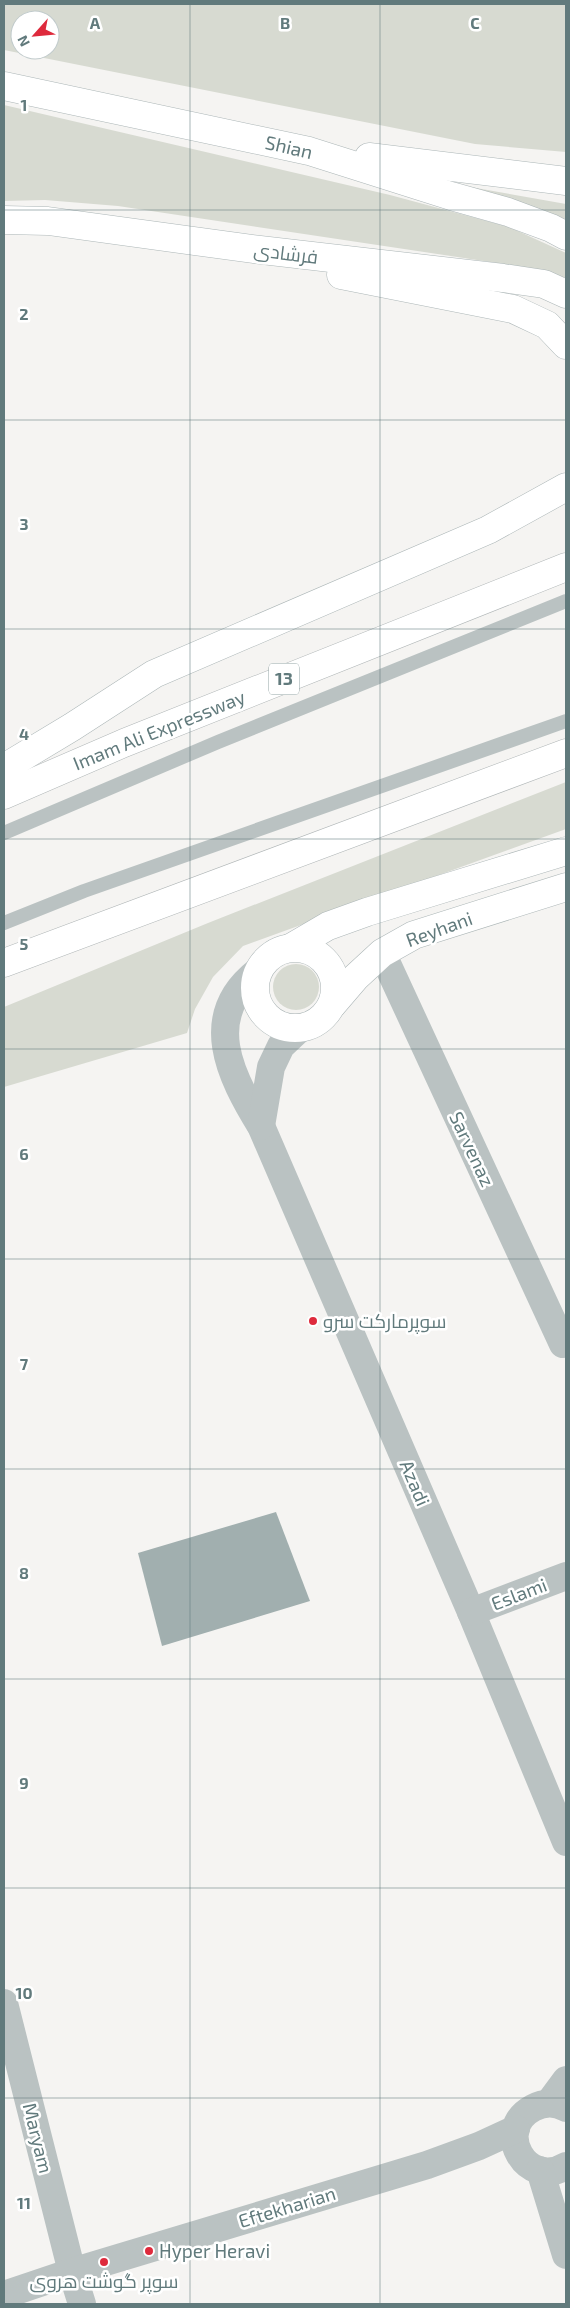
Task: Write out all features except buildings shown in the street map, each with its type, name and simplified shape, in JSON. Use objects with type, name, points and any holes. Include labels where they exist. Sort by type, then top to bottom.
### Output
[{"type":"main road","name":"Shian","points":[[4,86],[309,151],[508,212],[551,228],[566,236]]},
{"type":"main road","points":[[309,151],[566,181]]},
{"type":"main road","name":"فرشادی","points":[[4,220],[48,221],[253,249],[503,278],[544,284],[566,294]]},
{"type":"main road","points":[[253,249],[350,278],[513,309],[547,325],[566,345]]},
{"type":"main road","points":[[4,768],[154,674],[488,530],[566,487]]},
{"type":"main road","name":"Imam Ali Expressway","points":[[4,795],[124,743],[566,567]]},
{"type":"main road","points":[[4,963],[566,753]]},
{"type":"main road","points":[[292,947],[306,948],[318,954],[328,964],[334,977],[336,991],[327,1014],[318,1021],[299,1028],[287,1028],[275,1023],[262,1011],[255,994],[254,982],[258,971],[272,954],[292,947],[328,926],[367,912],[566,850]]},
{"type":"main road","name":"Reyhani","points":[[332,1005],[356,977],[382,953],[414,935],[566,887]]},
{"type":"street","name":"Sarvenaz","points":[[382,953],[563,1344]]},
{"type":"street","name":"Azadi","points":[[258,971],[247,979],[230,1005],[225,1028],[227,1055],[240,1092],[262,1126],[471,1612],[566,1842]]},
{"type":"street","points":[[262,1126],[271,1067],[281,1046],[299,1028]]},
{"type":"street","name":"Eslami","points":[[471,1612],[566,1576]]},
{"type":"street","name":"Maryam","points":[[4,2003],[72,2272],[82,2304]]},
{"type":"street","points":[[566,2080],[558,2106],[538,2105],[527,2111],[520,2119],[514,2140],[531,2165],[566,2255]]},
{"type":"street","name":"Eftekharian","points":[[4,2295],[72,2272],[427,2165],[479,2146],[516,2129]]},
{"type":"street","name":"Eftekharian","points":[[427,2165],[480,2159],[560,2170],[566,2166]]},
{"type":"lane","points":[[4,833],[218,742],[566,600]]},
{"type":"lane","points":[[4,923],[93,888],[566,721]]},
{"type":"shaded area","points":[[4,4],[566,4],[566,152],[475,144],[54,60],[60,60],[60,10],[10,10],[10,51],[4,50]]},
{"type":"shaded area","points":[[4,105],[390,195],[509,227],[566,253],[566,278],[524,267],[118,206],[45,200],[4,201]]},
{"type":"shaded area","points":[[459,185],[566,204],[566,220],[546,212]]},
{"type":"shaded area","points":[[566,782],[566,829],[243,946],[213,977],[195,1009],[187,1033],[4,1087],[4,1007],[208,923]]},
{"type":"shaded area","points":[[296,964],[309,968],[315,974],[319,987],[315,1000],[309,1006],[296,1010],[283,1006],[277,1000],[273,987],[277,974],[283,968]]},
{"type":"place","name":"سوپرمارکت سرو","points":[[313,1321]]},
{"type":"place","name":"Hyper Heravi","points":[[149,2251]]},
{"type":"place","name":"سوپر گوشت هروی","points":[[104,2262]]}]
